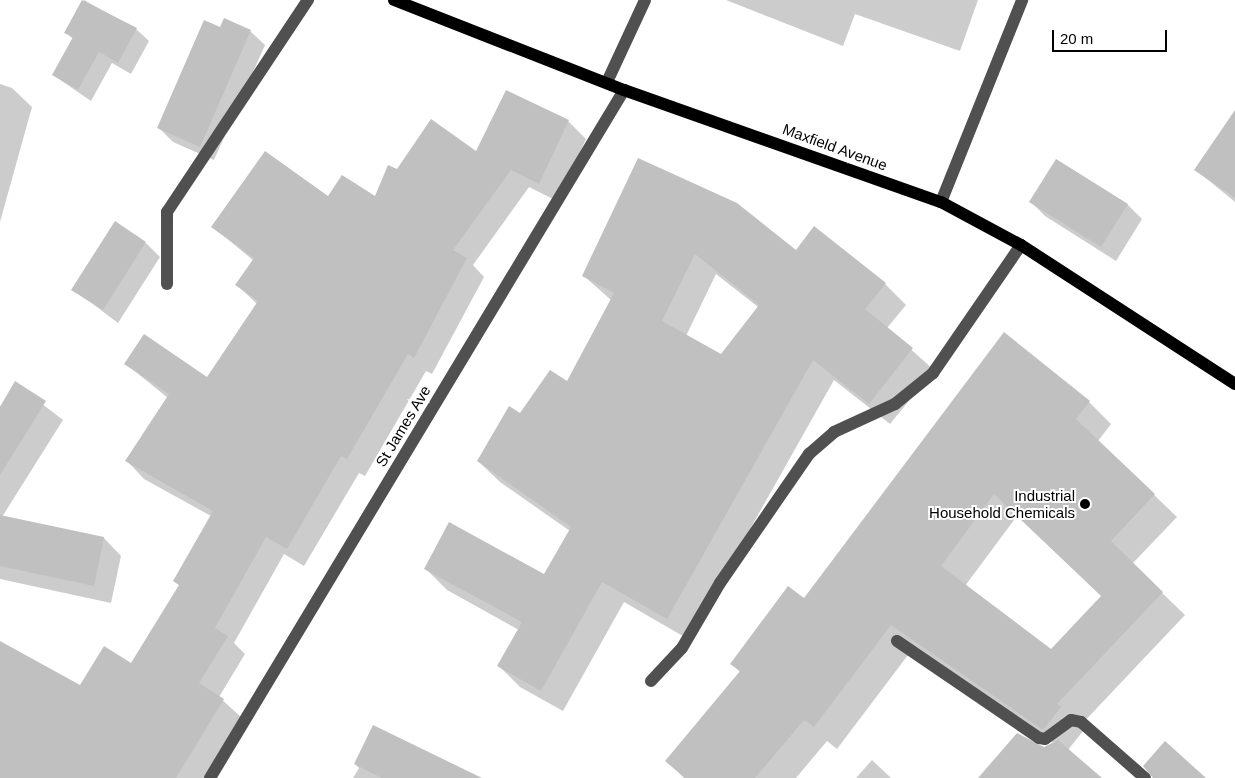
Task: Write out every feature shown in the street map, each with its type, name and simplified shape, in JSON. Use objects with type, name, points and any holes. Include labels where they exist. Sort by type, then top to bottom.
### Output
[{"type":"main road","name":"Maxfield Avenue","points":[[394,0],[624,90],[941,202],[1021,245],[1235,384]]},
{"type":"street","points":[[166,284],[167,212],[308,0]]},
{"type":"street","points":[[607,82],[645,0]]},
{"type":"street","points":[[941,202],[1022,0]]},
{"type":"street","name":"St James Ave","points":[[210,778],[624,90]]},
{"type":"street","points":[[651,682],[682,648],[720,583],[809,454],[834,432],[895,404],[933,373],[1021,245]]},
{"type":"street","points":[[897,641],[1039,738],[1045,738],[1071,720],[1081,722],[1145,778]]},
{"type":"building","points":[[82,0],[137,28],[118,63],[99,52],[78,90],[52,75],[73,37],[64,33]]},
{"type":"building","points":[[224,18],[251,30],[200,147],[157,128],[204,20],[220,27]]},
{"type":"building","points":[[506,90],[569,120],[539,184],[511,170],[453,250],[467,258],[414,358],[408,354],[347,459],[341,456],[287,549],[266,537],[215,628],[228,636],[199,683],[224,699],[176,778],[0,778],[0,641],[80,685],[104,646],[131,663],[179,585],[173,581],[213,511],[125,461],[169,394],[124,364],[144,334],[207,377],[258,301],[235,285],[254,258],[211,227],[265,151],[328,196],[342,175],[375,196],[388,165],[397,169],[431,119],[476,151]]},
{"type":"building","points":[[1235,110],[1235,198],[1194,170]]},
{"type":"building","points":[[638,158],[737,203],[796,250],[814,226],[886,283],[865,309],[913,348],[869,404],[813,360],[667,619],[602,582],[541,691],[497,666],[522,622],[424,569],[449,522],[544,574],[571,527],[477,461],[509,406],[520,413],[550,370],[567,381],[614,293],[582,276]],"holes":[[[695,254],[759,305],[721,354],[662,321]]]},
{"type":"building","points":[[1056,159],[1128,204],[1101,247],[1029,202]]},
{"type":"building","points":[[115,221],[146,242],[103,310],[71,290]]},
{"type":"building","points":[[1004,332],[1090,401],[1076,419],[1155,494],[1111,541],[1163,592],[1057,704],[1061,707],[1043,730],[891,625],[814,727],[804,720],[755,778],[685,778],[665,761],[740,671],[730,664],[788,586],[804,598]],"holes":[[[994,494],[1101,596],[1051,649],[941,566]]]},
{"type":"building","points":[[15,381],[46,401],[0,475],[0,407]]},
{"type":"building","points":[[0,515],[104,537],[94,586],[0,566]]},
{"type":"building","points":[[373,725],[482,778],[382,778],[354,764]]},
{"type":"building","points":[[1017,733],[1044,747],[1058,740],[1102,778],[978,778]]},
{"type":"building","points":[[1165,741],[1206,778],[1153,778],[1143,766]]},
{"type":"place","name":"Industrial Household Chemicals","points":[[1085,504]]}]
